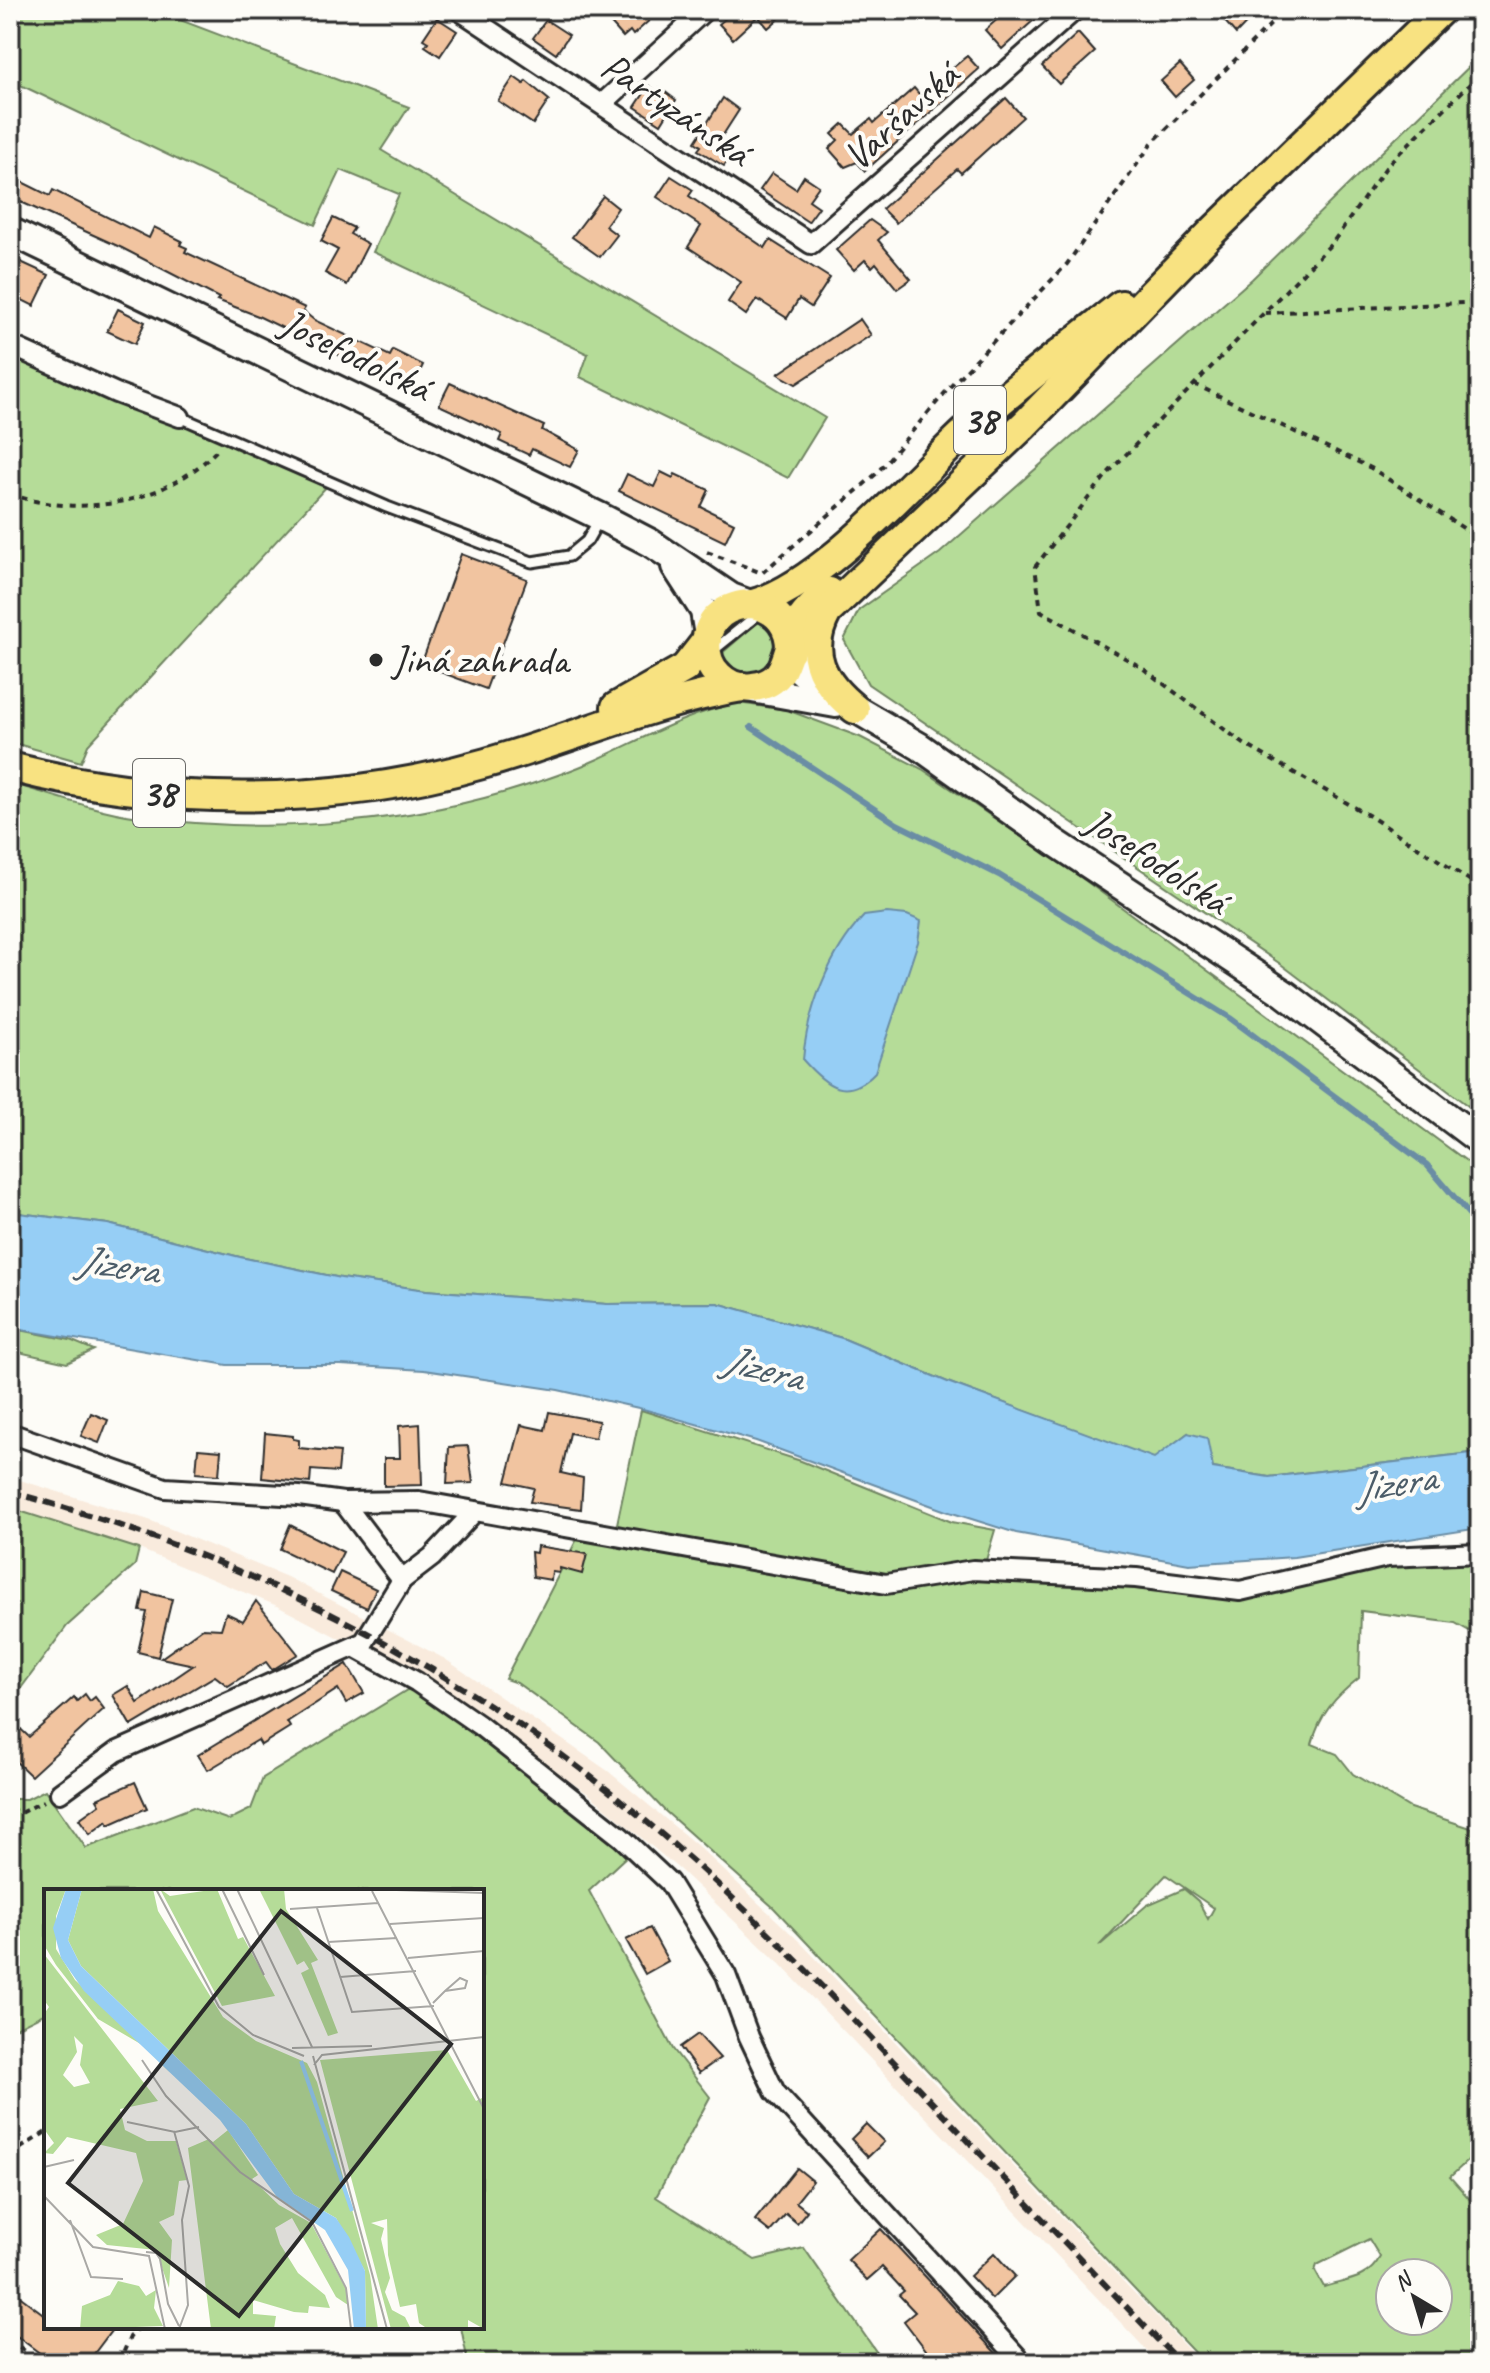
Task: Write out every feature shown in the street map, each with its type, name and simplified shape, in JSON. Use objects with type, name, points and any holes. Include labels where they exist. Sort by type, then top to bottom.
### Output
[{"type":"main road","name":"38","points":[[10,767],[149,792],[269,797],[412,781],[488,763],[678,700],[745,688],[775,678],[785,667],[797,628],[812,607],[918,523],[1072,378],[1210,234],[1441,10]]},
{"type":"main road","name":"Josefodolská","points":[[10,231],[601,517],[666,554],[717,589],[756,605]]},
{"type":"main road","name":"38","points":[[548,742],[677,674],[707,644],[724,612],[756,605],[793,586],[1006,397],[1210,234]]},
{"type":"main road","points":[[855,709],[832,690],[820,669],[816,650],[822,620],[835,602],[918,523]]},
{"type":"main road","name":"Josefodolská","points":[[666,554],[701,606],[707,644]]},
{"type":"main road","points":[[756,605],[785,626],[790,652]]},
{"type":"main road","points":[[707,644],[718,675],[745,688],[855,709]]},
{"type":"main road","name":"Josefodolská","points":[[790,652],[806,676],[919,746],[1056,843],[1285,994],[1480,1141]]},
{"type":"street","name":"Partyzánská","points":[[459,10],[811,244]]},
{"type":"street","points":[[603,103],[705,10]]},
{"type":"street","name":"Varšavská","points":[[811,244],[1075,10]]},
{"type":"street","points":[[10,345],[116,393],[180,417]]},
{"type":"street","points":[[10,1433],[165,1488],[299,1496],[343,1502],[419,1501],[886,1584],[973,1570],[1136,1578],[1240,1591],[1387,1557],[1480,1553]]},
{"type":"street","points":[[343,1502],[402,1580]]},
{"type":"street","points":[[60,1793],[116,1752],[354,1647],[371,1635],[402,1580],[432,1557],[475,1511]]},
{"type":"street","points":[[354,1647],[417,1682],[479,1725],[621,1837],[669,1882],[726,1975],[749,2037],[775,2092],[1023,2363]]},
{"type":"lane","points":[[180,417],[387,507],[532,562],[569,556],[587,541],[601,517]]},
{"type":"path","points":[[666,554],[706,551],[762,573],[876,474],[949,388],[1067,264],[1152,143],[1285,10]]},
{"type":"path","points":[[1480,74],[1389,163],[1333,242],[1107,474],[1035,567],[1041,611],[1141,667],[1244,744],[1368,815],[1480,887]]},
{"type":"path","points":[[1263,313],[1480,302]]},
{"type":"path","points":[[1194,384],[1371,468],[1480,539]]},
{"type":"path","points":[[10,494],[65,505],[117,505],[157,491],[202,467],[229,437]]},
{"type":"path","points":[[10,1808],[20,1813],[60,1793]]},
{"type":"path","points":[[10,2155],[44,2133]]},
{"type":"path","points":[[119,2363],[130,2337],[138,2329]]},
{"type":"path","points":[[10,2340],[41,2363]]},
{"type":"shaded area","points":[[10,1477],[149,1520],[287,1577],[445,1659],[608,1771],[699,1847],[801,1943],[1201,2363],[1159,2363],[780,1964],[679,1869],[590,1795],[429,1685],[275,1605],[139,1549],[10,1508]]},
{"type":"green space","points":[[10,10],[154,10],[409,107],[381,150],[825,418],[788,478],[580,377],[588,354],[373,252],[399,194],[341,170],[315,225],[10,80]]},
{"type":"green space","points":[[1480,56],[1480,1115],[1282,965],[868,684],[844,640],[859,610],[940,553],[1252,279]]},
{"type":"green space","points":[[10,349],[327,486],[88,745],[81,762],[10,742]]},
{"type":"green space","points":[[763,618],[779,637],[775,662],[754,675],[738,673],[721,654]]},
{"type":"green space","points":[[738,703],[787,710],[860,737],[922,769],[1079,876],[1480,1171],[1480,1452],[1269,1477],[1213,1468],[1188,1433],[1154,1459],[950,1383],[842,1338],[717,1303],[607,1304],[426,1290],[341,1278],[108,1224],[10,1212],[10,783],[107,811],[185,822],[277,826],[370,819],[462,804],[529,785],[587,764],[684,720]]},
{"type":"green space","points":[[10,1328],[70,1340],[94,1350],[67,1363],[10,1350]]},
{"type":"green space","points":[[641,1410],[801,1461],[952,1522],[995,1530],[981,1577],[1062,1581],[1240,1600],[1381,1565],[1480,1562],[1480,1637],[1455,1623],[1361,1611],[1359,1678],[1330,1707],[1319,1724],[1312,1744],[1337,1754],[1353,1774],[1410,1808],[1480,1831],[1480,2149],[1450,2177],[1474,2204],[1480,2204],[1480,2363],[1204,2363],[774,1908],[664,1810],[599,1742],[517,1683],[505,1679],[578,1537],[613,1543]],"holes":[[[1166,1875],[1214,1908],[1208,1919],[1198,1901],[1184,1889],[1147,1905],[1099,1946]]]},
{"type":"green space","points":[[10,1508],[139,1549],[135,1565],[67,1626],[10,1703]]},
{"type":"green space","points":[[417,1688],[630,1853],[589,1891],[673,2049],[710,2097],[656,2197],[755,2260],[804,2248],[884,2363],[468,2363],[461,2329],[484,2329],[484,1889],[44,1889],[44,2014],[10,2031],[10,1799],[27,1799],[45,1790],[86,1848],[193,1807],[229,1820],[251,1809],[263,1778],[407,1690]]},
{"type":"water","points":[[887,913],[907,915],[921,921],[918,942],[875,1072],[855,1087],[837,1087],[820,1077],[803,1060],[809,1022],[830,965],[851,931],[864,916]]},
{"type":"water","name":"Jizera","points":[[10,1212],[108,1224],[341,1278],[426,1290],[607,1304],[717,1303],[842,1338],[950,1383],[1154,1458],[1188,1433],[1207,1438],[1213,1468],[1269,1477],[1480,1452],[1480,1528],[1294,1557],[1189,1564],[1016,1533],[946,1511],[756,1441],[643,1409],[558,1390],[424,1370],[341,1365],[227,1365],[10,1328]]},
{"type":"building","points":[[599,10],[661,10],[633,35],[630,31],[623,37]]},
{"type":"building","points":[[735,10],[789,10],[768,28],[758,16],[733,39],[719,24]]},
{"type":"building","points":[[1008,10],[1045,10],[1002,49],[985,30]]},
{"type":"building","points":[[1230,10],[1259,10],[1236,34],[1222,18]]},
{"type":"building","points":[[437,18],[457,31],[440,56],[425,46],[428,42],[423,39]]},
{"type":"building","points":[[546,20],[569,35],[556,54],[533,38]]},
{"type":"building","points":[[1078,33],[1095,52],[1059,84],[1042,66]]},
{"type":"building","points":[[967,56],[979,69],[865,171],[857,162],[845,167],[829,149],[838,140],[832,134],[843,124],[853,134],[871,119],[874,123],[914,88],[920,95]]},
{"type":"building","points":[[1180,64],[1194,80],[1175,97],[1161,81]]},
{"type":"building","points":[[514,77],[524,84],[526,81],[549,100],[533,124],[498,101]]},
{"type":"building","points":[[649,86],[658,92],[660,88],[676,100],[661,124],[635,107]]},
{"type":"building","points":[[723,98],[739,110],[721,138],[734,150],[724,166],[698,150],[701,146],[695,142]]},
{"type":"building","points":[[1006,98],[1023,117],[961,173],[957,169],[896,223],[882,209]]},
{"type":"building","points":[[772,173],[796,189],[804,176],[819,186],[809,200],[819,207],[808,222],[760,190]]},
{"type":"building","points":[[10,176],[50,196],[53,190],[149,238],[154,227],[182,241],[180,245],[187,248],[185,252],[305,308],[303,311],[314,320],[390,356],[393,350],[423,365],[411,390],[258,316],[217,300],[219,298],[122,248],[10,197]]},
{"type":"building","points":[[671,176],[693,190],[689,196],[765,248],[770,240],[830,278],[811,307],[799,299],[787,318],[757,299],[746,315],[728,302],[741,282],[688,247],[701,226],[657,197]]},
{"type":"building","points":[[603,196],[618,208],[605,226],[617,235],[600,257],[572,237]]},
{"type":"building","points":[[333,218],[354,228],[350,234],[368,244],[347,285],[325,273],[338,250],[321,241]]},
{"type":"building","points":[[870,220],[887,232],[878,240],[911,279],[897,289],[876,263],[872,267],[865,260],[854,270],[836,250]]},
{"type":"building","points":[[10,257],[49,275],[34,306],[10,294]]},
{"type":"building","points":[[118,309],[145,322],[135,344],[107,331]]},
{"type":"building","points":[[860,319],[871,335],[796,384],[778,374]]},
{"type":"building","points":[[450,383],[544,426],[542,430],[579,450],[570,467],[532,449],[529,455],[499,441],[502,434],[439,405]]},
{"type":"building","points":[[661,472],[673,478],[675,474],[709,490],[701,507],[734,523],[725,542],[619,491],[627,474],[654,487]]},
{"type":"building","points":[[461,554],[527,579],[486,689],[421,665]]},
{"type":"building","points":[[549,1412],[599,1421],[595,1438],[570,1433],[561,1473],[583,1478],[581,1509],[530,1502],[534,1488],[506,1482],[521,1425],[545,1430]]},
{"type":"building","points":[[91,1413],[108,1420],[99,1443],[81,1436]]},
{"type":"building","points":[[420,1424],[422,1485],[384,1486],[384,1458],[400,1458],[399,1426]]},
{"type":"building","points":[[265,1433],[293,1436],[293,1439],[299,1440],[299,1448],[340,1452],[338,1472],[311,1470],[310,1483],[262,1478]]},
{"type":"building","points":[[468,1446],[473,1483],[447,1484],[449,1447]]},
{"type":"building","points":[[198,1449],[221,1451],[219,1475],[196,1473]]},
{"type":"building","points":[[290,1525],[343,1552],[332,1574],[280,1549]]},
{"type":"building","points":[[537,1546],[587,1554],[582,1574],[560,1568],[559,1573],[552,1572],[551,1580],[533,1577],[531,1552],[536,1553]]},
{"type":"building","points":[[340,1572],[376,1589],[367,1608],[331,1591]]},
{"type":"building","points":[[144,1592],[172,1599],[158,1657],[138,1652],[147,1612],[140,1611]]},
{"type":"building","points":[[256,1601],[298,1654],[272,1670],[266,1662],[228,1686],[215,1676],[131,1726],[113,1695],[128,1686],[138,1703],[194,1665],[161,1658],[203,1628],[221,1629],[226,1613],[243,1621]]},
{"type":"building","points":[[347,1664],[364,1693],[346,1703],[338,1689],[287,1722],[290,1727],[261,1745],[258,1740],[208,1770],[198,1755]]},
{"type":"building","points":[[85,1694],[90,1701],[95,1697],[104,1709],[31,1776],[10,1756],[10,1719],[29,1737],[74,1697],[77,1701]]},
{"type":"building","points":[[135,1782],[147,1808],[109,1825],[107,1821],[90,1834],[79,1819],[100,1804],[97,1799]]},
{"type":"building","points":[[650,1928],[668,1961],[645,1974],[626,1940]]},
{"type":"building","points":[[698,2034],[720,2058],[699,2073],[680,2047]]},
{"type":"building","points":[[866,2124],[884,2142],[868,2157],[851,2139]]},
{"type":"building","points":[[797,2168],[813,2181],[796,2202],[807,2211],[797,2223],[786,2214],[770,2232],[755,2220]]},
{"type":"building","points":[[881,2229],[1005,2363],[936,2363],[904,2321],[915,2312],[899,2295],[904,2291],[882,2267],[867,2280],[848,2260]]},
{"type":"building","points":[[994,2253],[1015,2276],[992,2299],[970,2276]]},
{"type":"building","points":[[10,2289],[44,2314],[44,2329],[112,2329],[87,2363],[53,2363],[10,2331]]},
{"type":"waterway","points":[[751,727],[897,824],[999,875],[1230,1018],[1427,1165],[1473,1219],[1480,1222]]},
{"type":"railway","points":[[10,1492],[180,1547],[343,1620],[422,1663],[571,1762],[679,1849],[786,1950],[1180,2363]]},
{"type":"place","name":"Jiná zahrada","points":[[376,660]]}]
